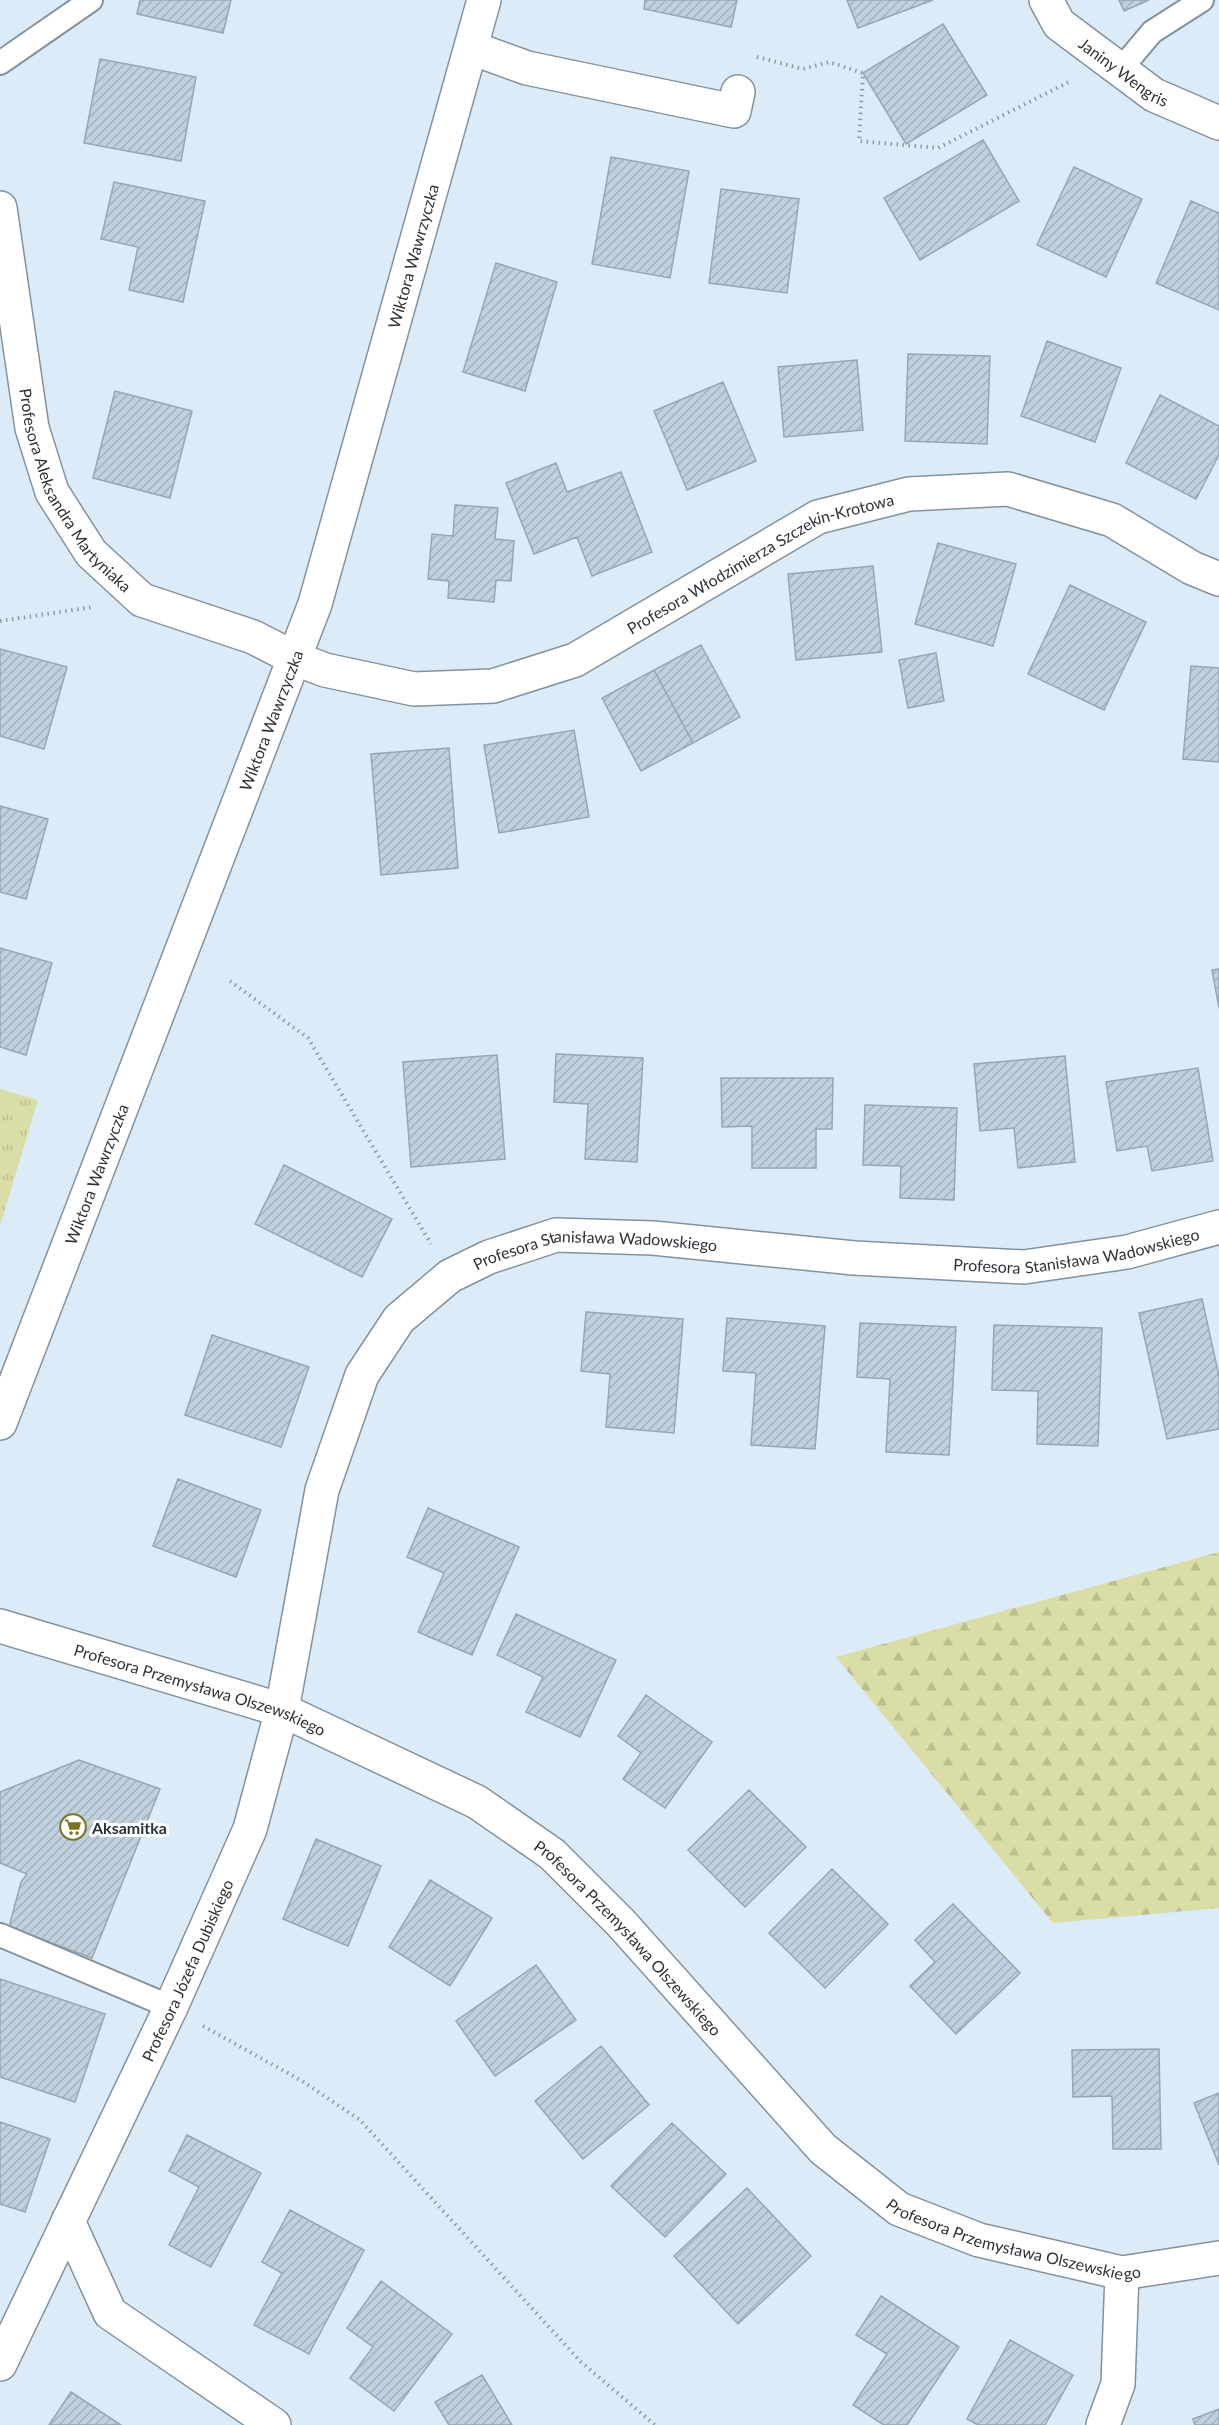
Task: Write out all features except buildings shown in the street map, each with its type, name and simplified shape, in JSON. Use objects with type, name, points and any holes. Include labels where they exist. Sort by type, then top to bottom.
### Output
[{"type":"street","name":"Wiktora Wawrzyczka","points":[[0,1423],[296,659],[315,604],[484,0]]},
{"type":"street","name":"Janiny Wengris","points":[[1046,0],[1059,24],[1154,95],[1219,123]]},
{"type":"street","points":[[472,48],[527,68],[734,111],[738,92]]},
{"type":"street","name":"Profesora Aleksandra Martyniaka","points":[[0,208],[32,428],[52,492],[91,553],[142,600],[253,637],[296,659]]},
{"type":"street","name":"Profesora Włodzimierza Szczekin-Krotowa","points":[[296,659],[325,670],[414,689],[494,686],[575,660],[818,517],[909,494],[1008,489],[1112,520],[1192,568],[1219,579]]},
{"type":"street","name":"Profesora Stanisława Wadowskiego","points":[[282,1710],[322,1490],[362,1375],[399,1318],[450,1276],[489,1257],[556,1235],[653,1238],[854,1258],[1024,1267],[1127,1252],[1219,1227]]},
{"type":"street","name":"Profesora Przemysława Olszewskiego","points":[[0,1626],[282,1710],[477,1802],[552,1854],[621,1923],[823,2149],[899,2209],[979,2240],[1122,2273],[1219,2258]]},
{"type":"street","name":"Profesora Józefa Dubiskiego","points":[[0,2364],[171,2007],[250,1829],[282,1710]]},
{"type":"street","points":[[68,2221],[110,2313],[274,2425]]},
{"type":"street","points":[[1102,2425],[1118,2384],[1122,2273]]},
{"type":"lane","points":[[0,63],[91,0]]},
{"type":"lane","points":[[1120,70],[1152,32],[1202,0]]},
{"type":"lane","points":[[0,1935],[171,2007]]},
{"type":"path","points":[[738,92],[745,54],[803,69],[829,62],[863,73],[859,141],[938,148],[1068,82],[1120,70]]},
{"type":"path","points":[[0,621],[142,600]]},
{"type":"path","points":[[230,981],[308,1038],[450,1276]]},
{"type":"path","points":[[171,2007],[302,2081],[360,2120],[581,2362],[655,2425]]},
{"type":"green space","points":[[0,1089],[38,1100],[0,1226]]},
{"type":"green space","points":[[1219,1552],[1219,1908],[1053,1923],[836,1657]]},
{"type":"place","name":"Aksamitka","points":[[73,1827]]}]
